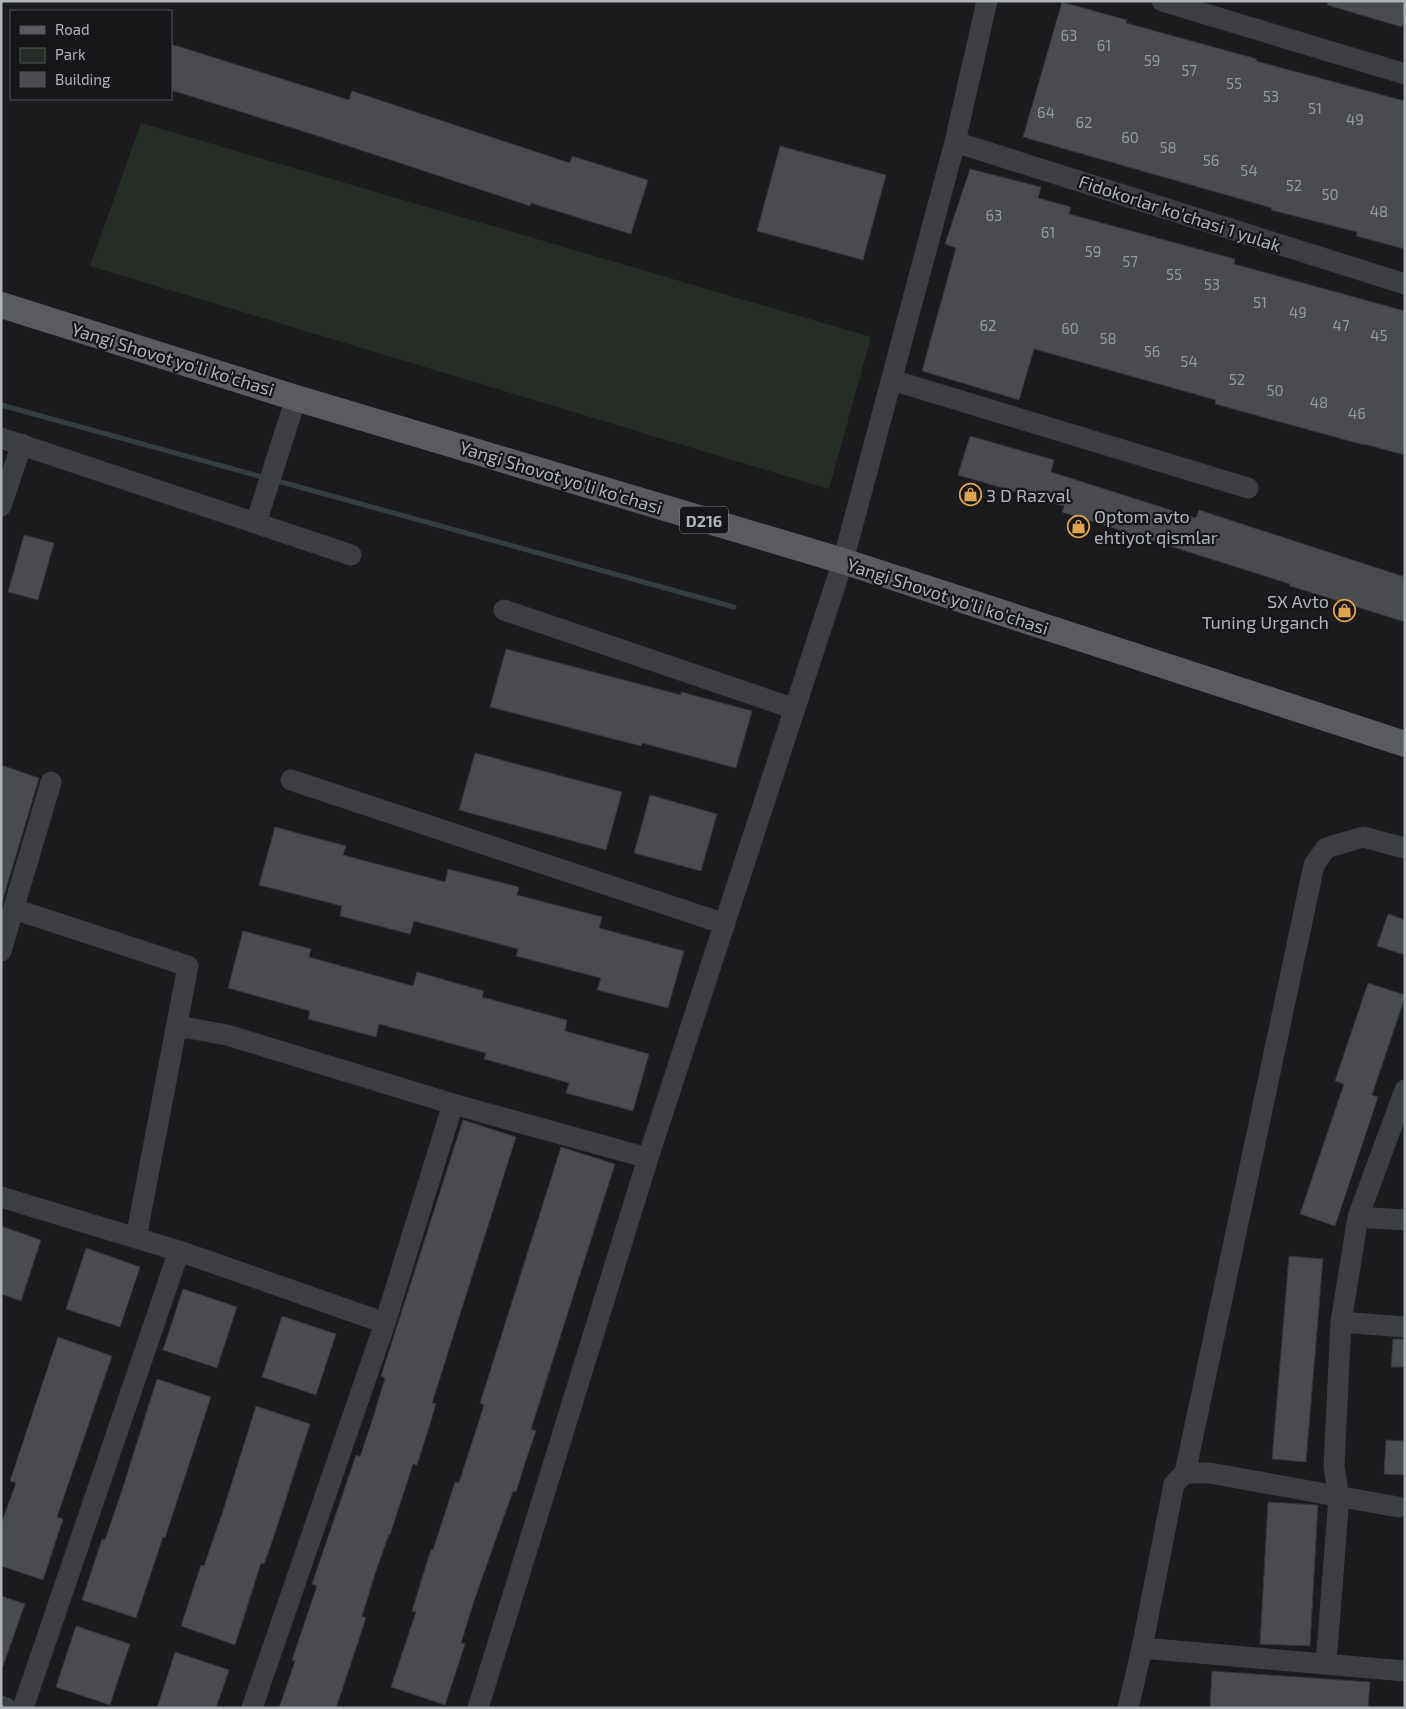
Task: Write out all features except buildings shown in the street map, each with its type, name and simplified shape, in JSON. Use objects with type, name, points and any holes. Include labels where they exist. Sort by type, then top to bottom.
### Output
[{"type":"main road","name":"Yangi Shovot yo'li ko'chasi","points":[[1,305],[296,398],[844,562],[1405,744]]},
{"type":"street","points":[[478,1708],[648,1158],[844,562],[956,142],[987,1]]},
{"type":"street","points":[[1162,1],[1405,74]]},
{"type":"street","name":"Fidokorlar ko'chasi 1 yulak","points":[[956,142],[1405,284]]},
{"type":"street","points":[[892,380],[1248,488]]},
{"type":"street","points":[[256,523],[296,398]]},
{"type":"street","points":[[1,438],[351,555]]},
{"type":"street","points":[[1,506],[22,444]]},
{"type":"street","points":[[504,610],[795,709]]},
{"type":"street","points":[[291,780],[725,924]]},
{"type":"street","points":[[1,951],[50,782]]},
{"type":"street","points":[[1128,1708],[1142,1648],[1174,1484],[1185,1473],[1314,866],[1326,848],[1363,837],[1405,848]]},
{"type":"street","points":[[14,909],[188,966],[136,1238]]},
{"type":"street","points":[[177,1026],[226,1035],[453,1104],[648,1158]]},
{"type":"street","points":[[1326,1664],[1339,1497],[1334,1467],[1341,1322],[1358,1218],[1405,1090]]},
{"type":"street","points":[[252,1708],[385,1324],[453,1104]]},
{"type":"street","points":[[1,1197],[179,1252],[385,1324]]},
{"type":"street","points":[[1358,1218],[1405,1220]]},
{"type":"street","points":[[23,1708],[179,1252]]},
{"type":"street","points":[[1341,1322],[1405,1327]]},
{"type":"street","points":[[1185,1473],[1210,1473],[1398,1507]]},
{"type":"street","points":[[1142,1648],[1405,1671]]},
{"type":"street","points":[[1,1706],[6,1708]]},
{"type":"green space","points":[[141,123],[871,337],[829,489],[90,266]]},
{"type":"waterway","points":[[1,405],[266,478]]},
{"type":"waterway","points":[[274,480],[734,607]]},
{"type":"place","name":"3 D Razval","points":[[970,495]]},
{"type":"place","name":"Optom avto ehtiyot qismlar","points":[[1078,526]]},
{"type":"place","name":"SX Avto Tuning Urganch","points":[[1345,611]]}]
